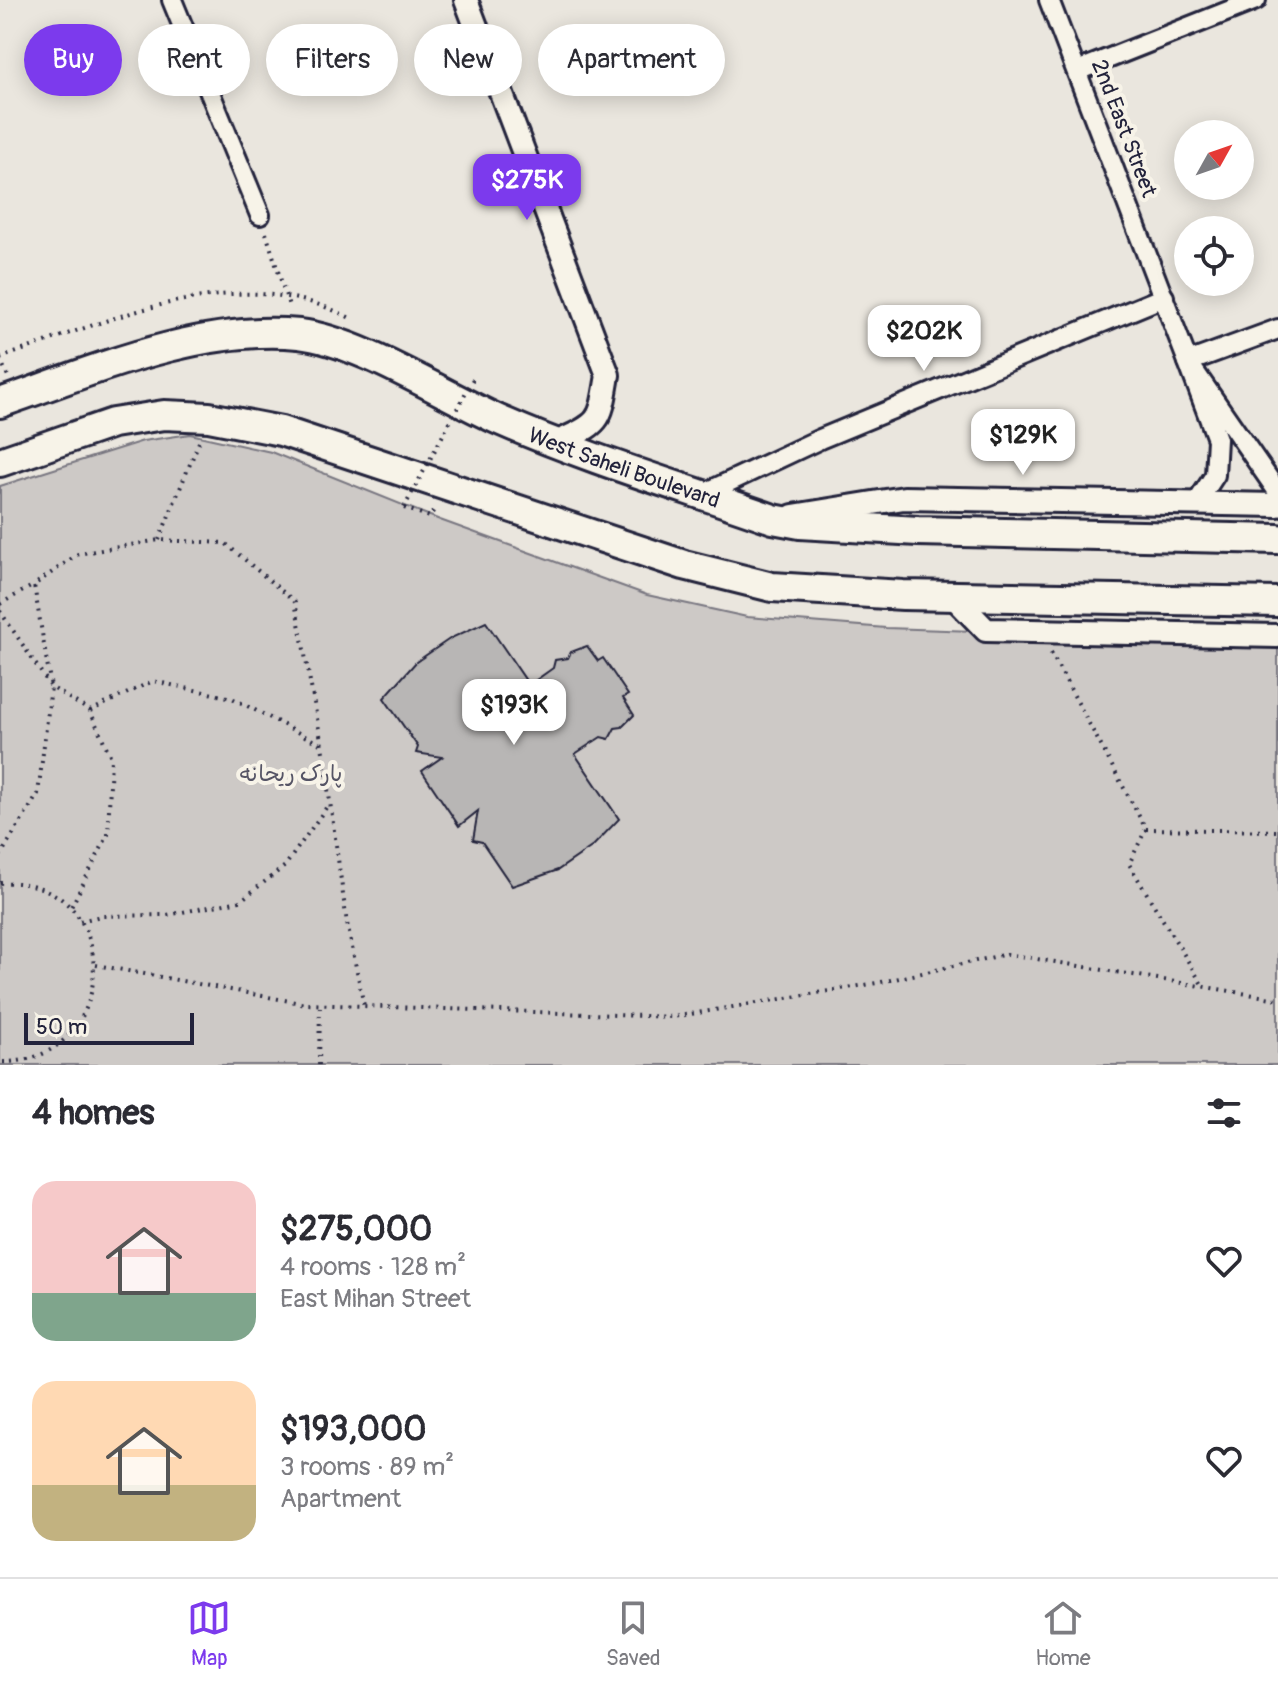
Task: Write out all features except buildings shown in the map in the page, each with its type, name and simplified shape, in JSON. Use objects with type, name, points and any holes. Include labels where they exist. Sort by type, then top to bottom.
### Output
[{"type":"main road","name":"West Saheli Boulevard","points":[[0,403],[147,354],[238,333],[299,334],[331,339],[501,421],[773,519],[800,524],[918,531],[1278,539]]},
{"type":"main road","points":[[0,462],[113,423],[164,415],[209,417],[281,431],[684,565],[772,587],[953,596],[1278,602]]},
{"type":"street","points":[[172,0],[260,215]]},
{"type":"street","points":[[466,0],[593,328],[608,375],[601,416],[590,427],[558,442]]},
{"type":"street","name":"2nd East Street","points":[[1049,0],[1188,362]]},
{"type":"street","points":[[1077,71],[1256,0]]},
{"type":"street","points":[[703,494],[820,439],[1164,297]]},
{"type":"street","points":[[1188,362],[1278,329]]},
{"type":"street","points":[[1188,362],[1278,492]]},
{"type":"street","points":[[1188,362],[1217,439],[1215,475],[1196,504]]},
{"type":"street","points":[[773,519],[904,498],[1278,505]]},
{"type":"street","points":[[953,596],[986,630],[1278,636]]},
{"type":"path","points":[[260,215],[299,334]]},
{"type":"path","points":[[430,517],[404,508],[474,377]]},
{"type":"path","points":[[159,540],[209,417]]},
{"type":"path","points":[[0,604],[78,554],[159,540],[225,543],[295,602],[322,745],[347,923],[364,1006]]},
{"type":"path","points":[[0,856],[38,794],[51,687],[34,585]]},
{"type":"path","points":[[0,611],[51,687],[90,711],[111,757],[108,835],[70,909]]},
{"type":"path","points":[[1039,630],[1146,829]]},
{"type":"path","points":[[90,711],[153,681],[232,698],[322,745]]},
{"type":"path","points":[[80,921],[101,916],[167,915],[240,901],[285,866],[330,803]]},
{"type":"path","points":[[1146,829],[1278,831]]},
{"type":"path","points":[[1146,829],[1129,864],[1203,986]]},
{"type":"path","points":[[0,883],[15,882],[45,890],[70,909],[91,942],[96,965],[94,993],[83,1020],[64,1042],[40,1057],[12,1064],[0,1062]]},
{"type":"path","points":[[96,965],[320,1005],[673,1017],[877,983],[1007,954],[1278,999]]},
{"type":"path","points":[[319,1065],[320,1005]]},
{"type":"green space","name":"پارک ریحانه","points":[[190,434],[271,452],[440,520],[647,595],[747,617],[886,628],[1278,641],[1278,1065],[0,1065],[0,486],[143,441]]}]
